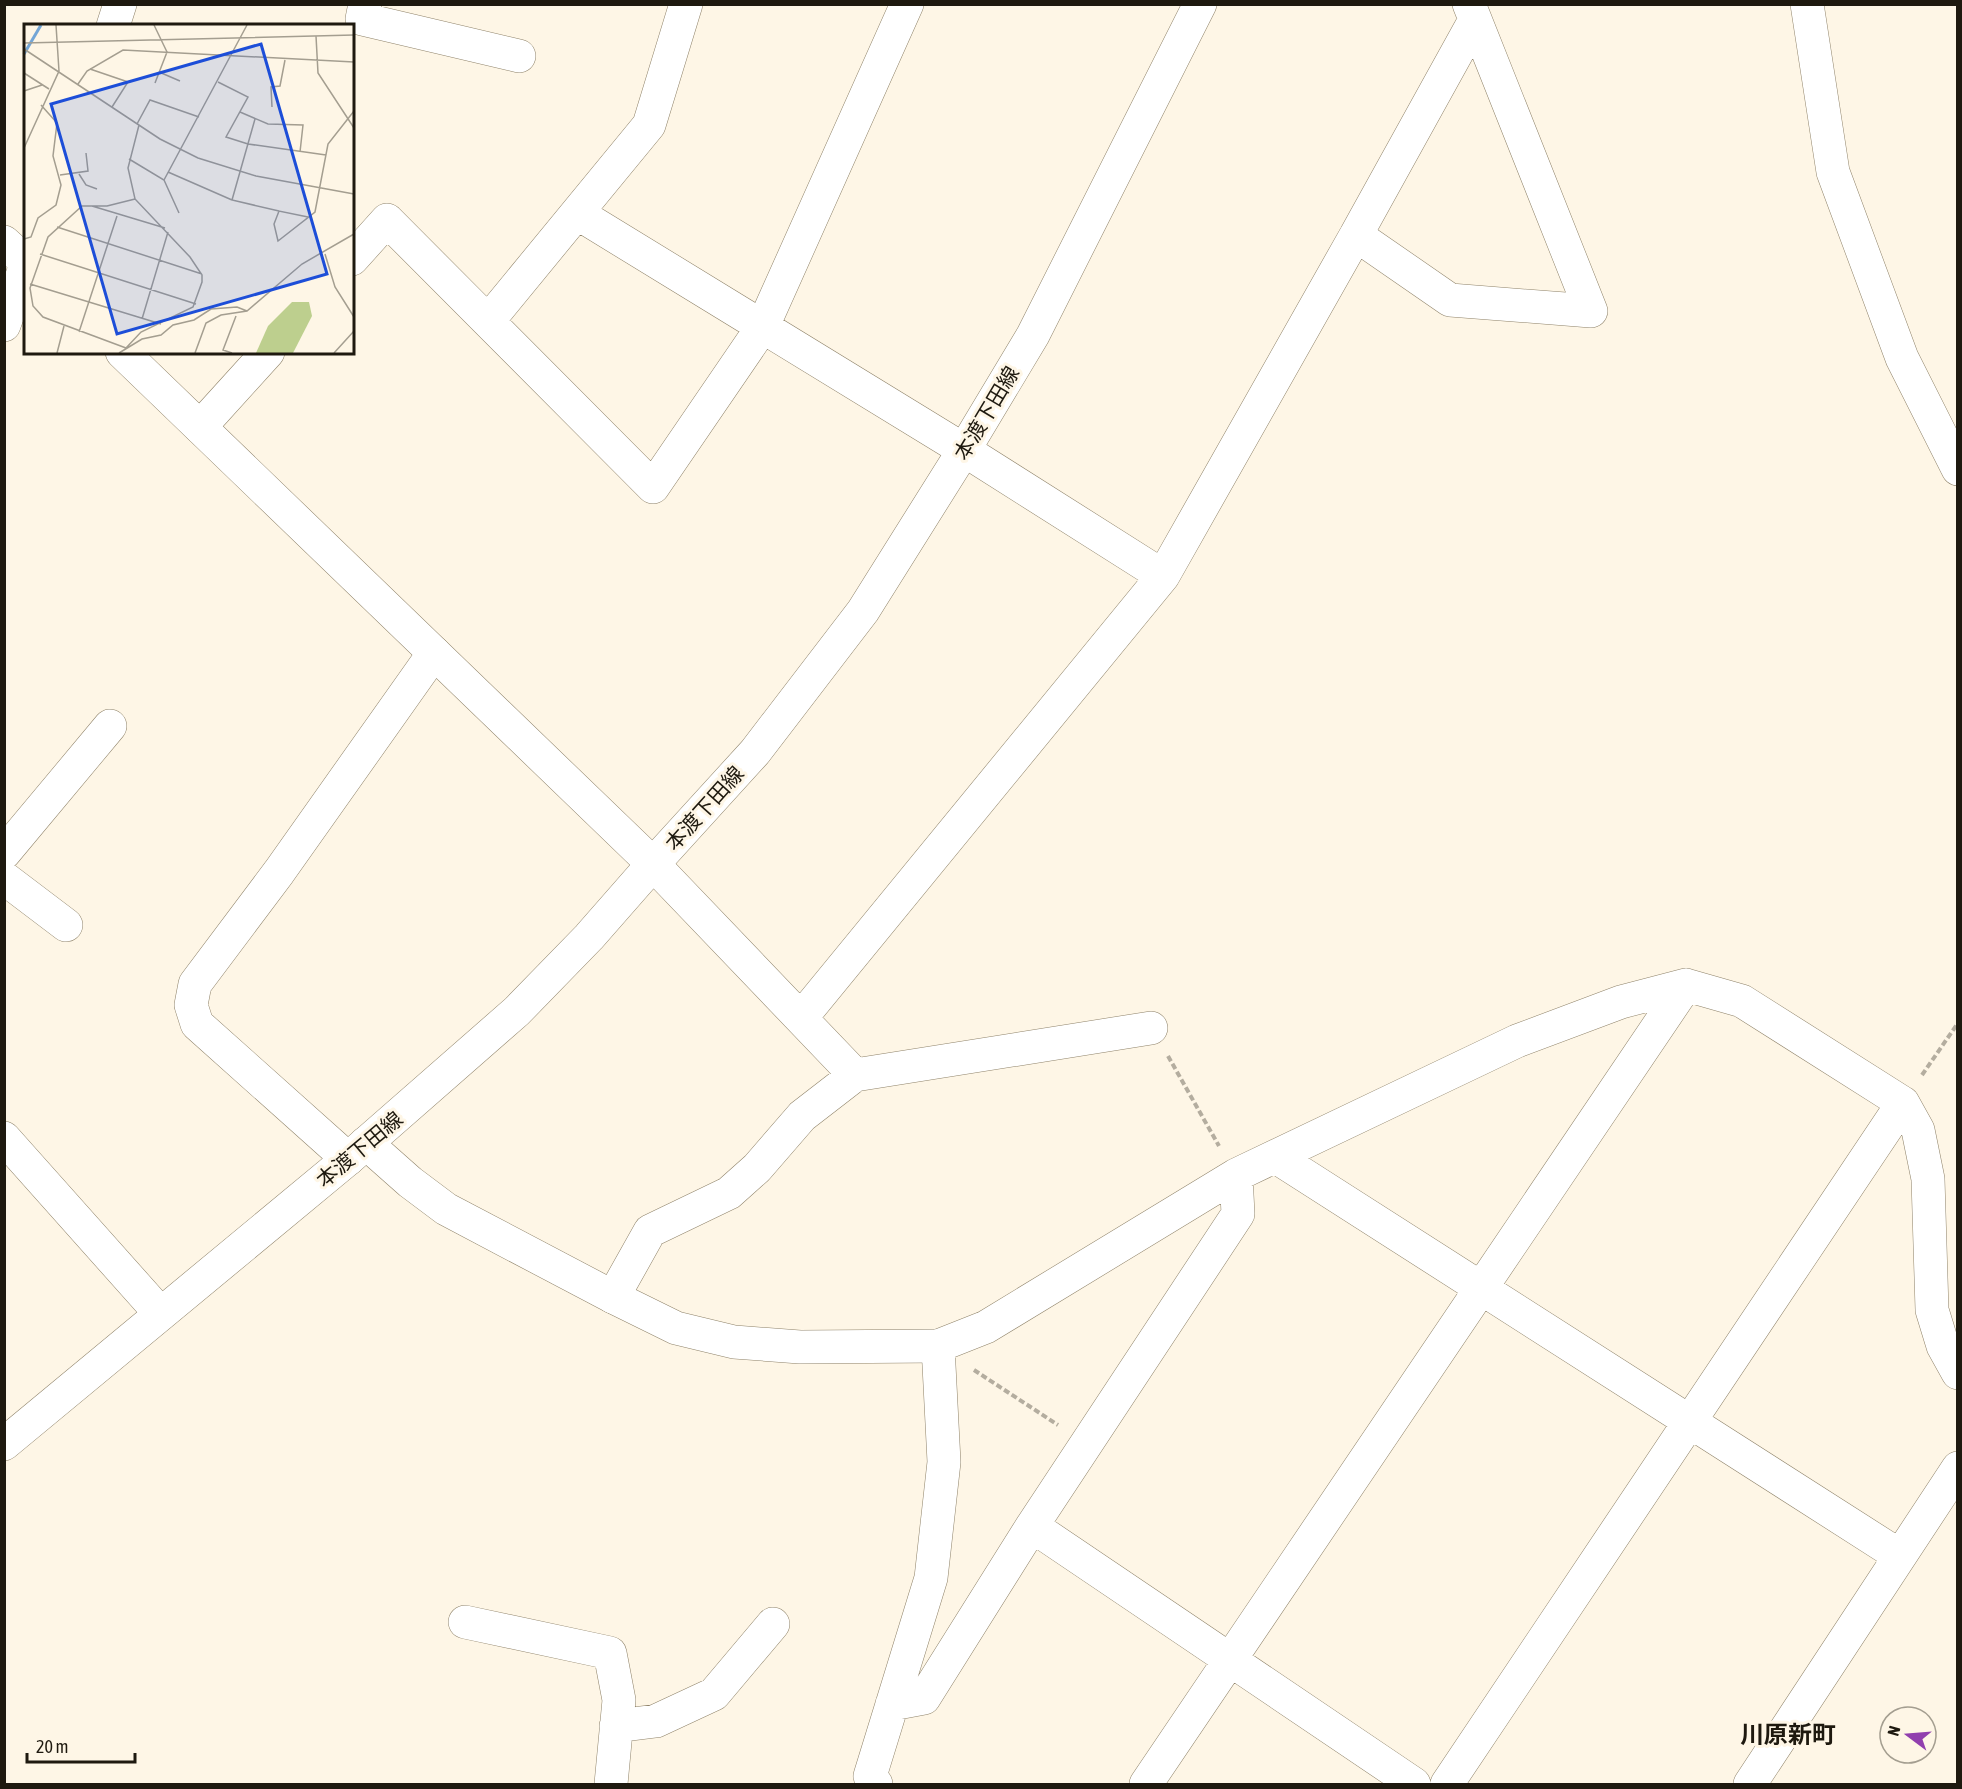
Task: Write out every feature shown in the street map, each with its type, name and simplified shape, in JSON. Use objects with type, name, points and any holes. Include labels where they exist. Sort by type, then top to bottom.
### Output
[{"type":"street","points":[[114,24],[120,4]]},
{"type":"street","points":[[365,4],[362,19],[519,56]]},
{"type":"street","points":[[488,321],[649,124],[686,4]]},
{"type":"street","points":[[354,256],[387,220],[653,487],[763,326],[907,4]]},
{"type":"street","name":"本渡下田線","points":[[4,1444],[357,1151],[517,1011],[590,937],[755,752],[863,611],[1033,335],[1200,4]]},
{"type":"street","points":[[1807,4],[1833,172],[1902,358],[1958,469]]},
{"type":"street","points":[[1356,235],[1450,300],[1591,310],[1472,12]]},
{"type":"street","points":[[801,1018],[1163,576],[1356,235],[1472,12]]},
{"type":"street","points":[[577,213],[964,450],[1163,576]]},
{"type":"street","points":[[4,242],[24,261]]},
{"type":"street","points":[[4,326],[24,269]]},
{"type":"street","points":[[124,354],[653,864],[855,1075]]},
{"type":"street","points":[[201,427],[266,354]]},
{"type":"street","points":[[434,653],[279,872],[195,984],[190,1005],[197,1024],[357,1151],[410,1182],[446,1209],[676,1328],[734,1342],[800,1347],[938,1346],[986,1327],[1236,1175],[1517,1041],[1621,1002],[1686,985],[1742,1001],[1903,1103],[1918,1130],[1928,1179],[1932,1310],[1943,1346],[1958,1373]]},
{"type":"street","points":[[4,853],[111,726]]},
{"type":"street","points":[[4,878],[66,925]]},
{"type":"street","points":[[1146,1785],[1686,985]]},
{"type":"street","points":[[613,1297],[650,1231],[729,1193],[757,1168],[802,1116],[855,1075],[1151,1028]]},
{"type":"street","points":[[1447,1785],[1903,1103]]},
{"type":"street","points":[[4,1138],[160,1313]]},
{"type":"street","points":[[1276,1157],[1900,1556]]},
{"type":"street","points":[[892,1704],[924,1698],[1032,1526],[1238,1214],[1236,1175]]},
{"type":"street","points":[[876,1785],[870,1776],[931,1578],[944,1462],[938,1346]]},
{"type":"street","points":[[1750,1785],[1958,1468]]},
{"type":"street","points":[[1032,1526],[1414,1785]]},
{"type":"street","points":[[465,1622],[610,1653],[619,1700],[611,1785]]},
{"type":"street","points":[[616,1726],[656,1721],[714,1694],[772,1624]]},
{"type":"path","points":[[1903,1103],[1958,1023]]},
{"type":"path","points":[[1151,1028],[1236,1175]]},
{"type":"path","points":[[938,1346],[1086,1443]]},
{"type":"district","name":"川原新町","points":[[1788,1734]]}]
